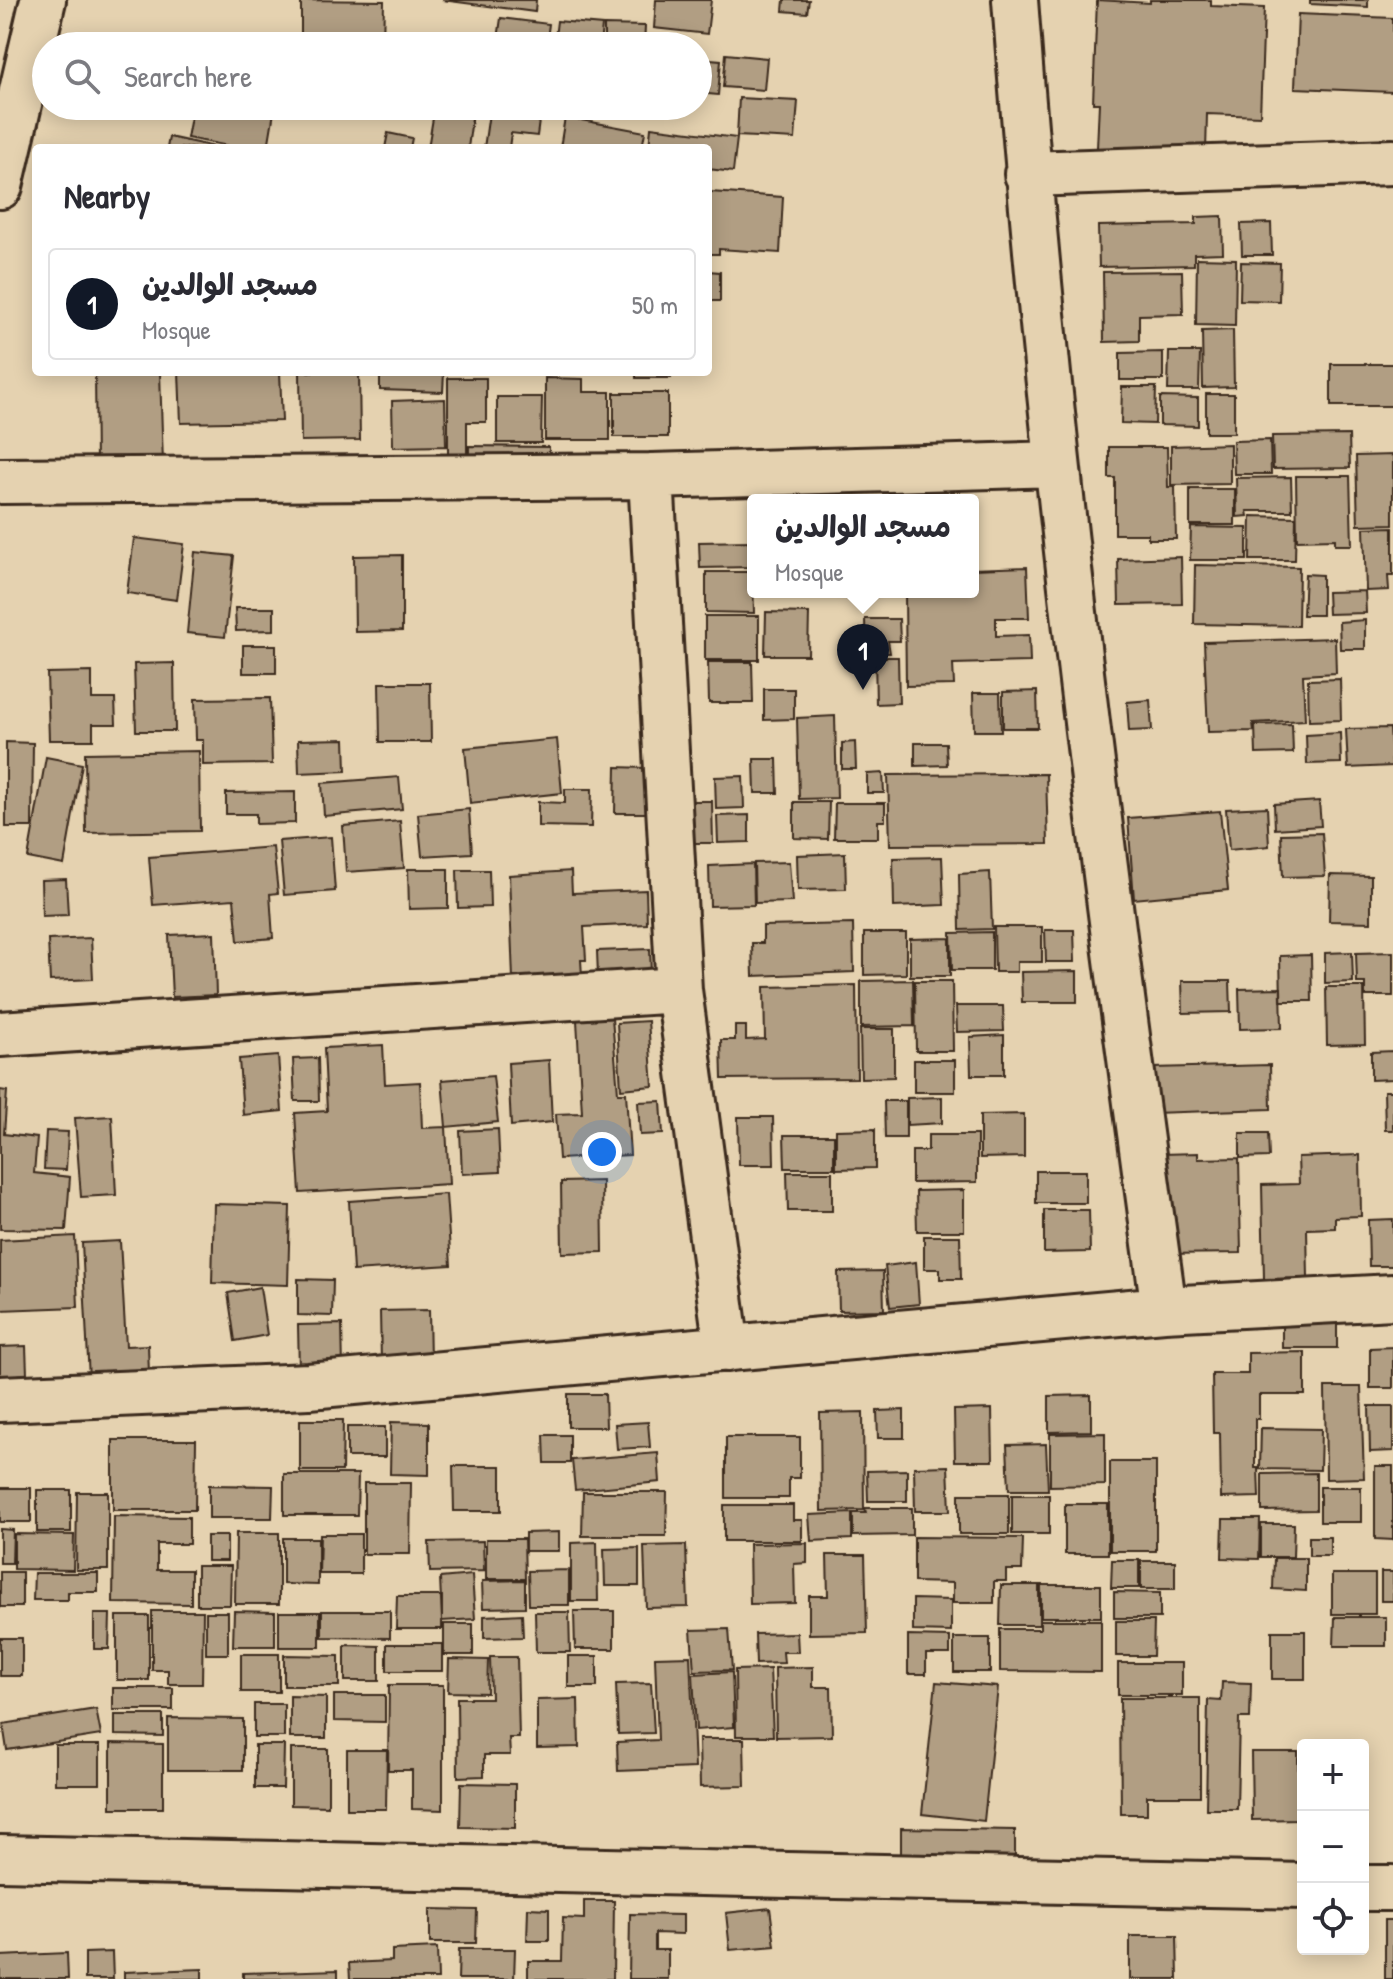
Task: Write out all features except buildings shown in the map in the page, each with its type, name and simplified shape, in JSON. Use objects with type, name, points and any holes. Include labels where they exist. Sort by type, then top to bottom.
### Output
[{"type":"street","points":[[36,32],[43,0]]},
{"type":"street","points":[[1015,0],[1027,174],[1057,464],[1108,903],[1164,1309]]},
{"type":"street","points":[[0,186],[32,48]]},
{"type":"street","points":[[1027,174],[1393,162]]},
{"type":"street","points":[[0,481],[651,476],[1057,464]]},
{"type":"street","points":[[651,476],[679,990],[727,1349]]},
{"type":"street","points":[[0,1034],[679,990]]},
{"type":"street","points":[[0,1399],[309,1386],[1164,1309],[1393,1297]]},
{"type":"street","points":[[0,1858],[1297,1886]]},
{"type":"street","points":[[1369,1888],[1393,1888]]},
{"type":"place","name":"مسجد الوالدين","points":[[863,690]]}]
